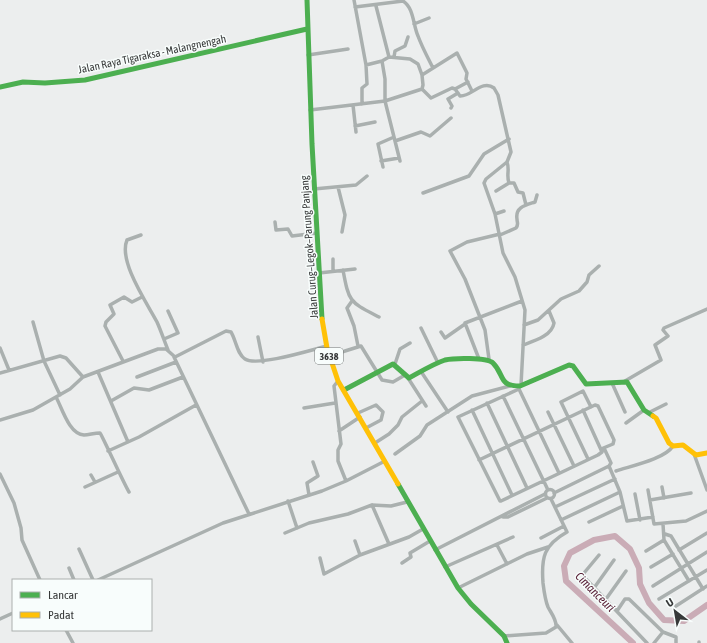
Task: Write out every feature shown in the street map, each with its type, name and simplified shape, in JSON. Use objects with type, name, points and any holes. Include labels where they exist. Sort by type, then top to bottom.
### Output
[{"type":"main road","name":"Jalan Curug–Legok–Parung Panjang","points":[[306,0],[310,110],[319,273],[329,356],[338,381],[375,442],[407,502],[458,588],[471,604],[502,635],[507,643]]},
{"type":"main road","name":"Jalan Raya Tigaraksa - Malangnengah","points":[[0,87],[23,82],[45,83],[84,80],[307,29]]},
{"type":"main road","points":[[344,390],[390,365],[395,364],[406,376],[422,373],[438,364],[454,359],[489,359],[493,363],[502,381],[511,386],[536,382],[569,365],[573,366],[586,384],[624,381],[632,387],[646,411],[656,418],[665,438],[673,446],[683,445],[698,456],[707,453]]},
{"type":"main road","points":[[502,635],[503,643]]},
{"type":"street","points":[[354,0],[366,64],[367,85],[362,88],[362,104]]},
{"type":"street","points":[[355,7],[376,6],[403,1],[409,7],[418,37],[433,68]]},
{"type":"street","points":[[376,6],[388,57]]},
{"type":"street","points":[[414,24],[429,18]]},
{"type":"street","points":[[394,57],[395,51],[405,46],[408,37]]},
{"type":"street","points":[[308,55],[348,49]]},
{"type":"street","points":[[422,75],[457,53],[467,73],[468,82],[472,91]]},
{"type":"street","points":[[366,64],[382,61],[388,57],[414,60],[418,64],[422,75],[422,89]]},
{"type":"street","points":[[381,161],[399,159],[385,101],[385,79],[382,61]]},
{"type":"street","points":[[422,89],[431,98],[452,88],[455,89],[468,82]]},
{"type":"street","points":[[455,89],[463,96],[486,86],[494,88],[498,95],[505,129],[512,152],[507,162],[485,181],[495,214],[503,253],[515,277],[525,310],[521,385]]},
{"type":"street","points":[[310,110],[385,101],[422,89]]},
{"type":"street","points":[[450,108],[452,106],[448,99],[458,93]]},
{"type":"street","points":[[353,105],[356,132]]},
{"type":"street","points":[[383,167],[379,143],[422,132],[430,136],[451,118]]},
{"type":"street","points":[[355,126],[374,122]]},
{"type":"street","points":[[422,193],[469,176],[484,154],[509,139]]},
{"type":"street","points":[[507,162],[509,169],[507,177],[509,183]]},
{"type":"street","points":[[314,189],[356,185],[367,176]]},
{"type":"street","points":[[496,191],[509,183],[514,183],[518,192],[523,193],[526,205]]},
{"type":"street","points":[[338,187],[345,215],[342,232]]},
{"type":"street","points":[[489,359],[486,334],[465,279],[450,251],[467,242],[500,234],[516,228],[518,225],[518,211],[520,207],[535,201],[537,195]]},
{"type":"street","points":[[495,214],[504,211]]},
{"type":"street","points":[[275,222],[276,230],[287,229],[292,236],[317,233]]},
{"type":"street","points":[[141,235],[129,238],[126,247],[128,263],[142,297],[155,319],[168,350],[174,357],[249,514]]},
{"type":"street","points":[[333,259],[333,271]]},
{"type":"street","points":[[524,326],[538,320],[549,311],[553,304],[579,291],[587,282],[589,275],[599,266]]},
{"type":"street","points":[[319,273],[355,269]]},
{"type":"street","points":[[342,270],[346,289],[355,305],[379,317]]},
{"type":"street","points":[[123,362],[105,326],[106,322],[114,314],[110,305],[124,298],[128,298],[132,302],[142,297]]},
{"type":"street","points":[[441,332],[445,338],[464,324],[479,316],[522,300]]},
{"type":"street","points":[[352,301],[347,308],[354,326],[358,346]]},
{"type":"street","points":[[624,381],[661,359],[655,345],[668,336],[663,330],[664,328],[707,309]]},
{"type":"street","points":[[164,339],[178,333],[168,311]]},
{"type":"street","points":[[523,345],[541,338],[552,330],[554,323],[549,311]]},
{"type":"street","points":[[33,322],[44,360],[58,396],[74,430],[84,435],[97,433],[102,434],[108,451],[129,492]]},
{"type":"street","points":[[464,324],[479,359]]},
{"type":"street","points":[[421,328],[438,364]]},
{"type":"street","points":[[174,357],[228,330],[245,359],[251,361],[263,362],[327,346]]},
{"type":"street","points":[[258,337],[263,362]]},
{"type":"street","points":[[395,364],[400,349],[410,343]]},
{"type":"street","points":[[329,356],[358,346],[364,348],[382,380],[390,383],[406,376],[426,406]]},
{"type":"street","points":[[0,348],[9,370]]},
{"type":"street","points":[[0,420],[32,410],[58,396],[83,377],[158,349],[164,348],[168,350]]},
{"type":"street","points":[[0,373],[62,356],[83,377]]},
{"type":"street","points":[[137,377],[176,362]]},
{"type":"street","points":[[98,372],[128,442]]},
{"type":"street","points":[[422,373],[448,412]]},
{"type":"street","points":[[111,400],[134,388],[150,390],[182,376]]},
{"type":"street","points":[[338,381],[334,386],[341,444],[338,450],[338,461],[346,481]]},
{"type":"street","points":[[612,383],[625,412]]},
{"type":"street","points":[[395,454],[420,436],[427,425],[476,394],[511,386]]},
{"type":"street","points":[[559,473],[519,389],[458,417],[498,500],[501,501],[600,454],[602,448]]},
{"type":"street","points":[[588,460],[561,402],[583,391],[590,406]]},
{"type":"street","points":[[503,396],[548,490],[548,497],[555,507],[567,532],[557,537],[548,547],[543,559],[544,593],[548,606],[557,624],[572,643]]},
{"type":"street","points":[[375,442],[389,434],[398,425],[402,417],[422,401]]},
{"type":"street","points":[[304,408],[335,403]]},
{"type":"street","points":[[487,403],[527,488]]},
{"type":"street","points":[[626,424],[646,411],[666,404]]},
{"type":"street","points":[[108,451],[128,442],[196,405]]},
{"type":"street","points":[[339,431],[359,415],[376,405],[383,412],[381,420],[366,428]]},
{"type":"street","points":[[479,460],[590,406],[595,405],[598,406],[614,440],[613,444],[602,448]]},
{"type":"street","points":[[472,410],[512,495]]},
{"type":"street","points":[[583,410],[611,463],[609,466],[620,492],[627,521],[653,517]]},
{"type":"street","points":[[548,412],[574,466]]},
{"type":"street","points":[[616,471],[668,452],[673,446]]},
{"type":"street","points":[[694,454],[707,490]]},
{"type":"street","points":[[100,579],[207,530],[346,481],[385,461]]},
{"type":"street","points":[[308,495],[307,483],[318,476],[313,462]]},
{"type":"street","points":[[435,550],[503,517],[508,517],[548,497],[554,496],[554,493],[609,466]]},
{"type":"street","points":[[85,487],[118,472]]},
{"type":"street","points":[[0,474],[14,503],[21,528],[22,540],[40,579]]},
{"type":"street","points":[[91,475],[95,482]]},
{"type":"street","points":[[555,507],[615,479]]},
{"type":"street","points":[[662,487],[664,498]]},
{"type":"street","points":[[548,490],[554,493]]},
{"type":"street","points":[[648,490],[654,524],[686,521],[707,511]]},
{"type":"street","points":[[561,520],[620,492]]},
{"type":"street","points":[[650,500],[691,493]]},
{"type":"street","points":[[635,494],[640,520]]},
{"type":"street","points":[[288,501],[297,528]]},
{"type":"street","points":[[285,533],[313,522],[348,514],[372,505],[391,506],[407,502]]},
{"type":"street","points":[[372,505],[390,544]]},
{"type":"street","points":[[589,522],[623,506]]},
{"type":"street","points":[[663,524],[665,534],[664,540],[689,580]]},
{"type":"street","points":[[541,538],[564,526]]},
{"type":"street","points":[[320,558],[324,574],[360,555],[390,544],[423,529]]},
{"type":"street","points":[[679,550],[707,533]]},
{"type":"street","points":[[665,534],[671,536],[703,589]]},
{"type":"street","points":[[445,567],[513,537]]},
{"type":"street","points":[[646,551],[664,540]]},
{"type":"street","points":[[355,541],[360,555]]},
{"type":"street","points":[[402,563],[411,557],[411,552],[430,541]]},
{"type":"street","points":[[497,545],[507,564]]},
{"type":"street","points":[[458,588],[507,564],[548,547]]},
{"type":"street","points":[[79,549],[93,579]]},
{"type":"street","points":[[653,586],[707,552]]},
{"type":"street","points":[[651,567],[673,554]]},
{"type":"street","points":[[598,555],[584,575],[594,588],[647,643]]},
{"type":"street","points":[[594,588],[614,560]]},
{"type":"street","points":[[69,568],[74,579]]},
{"type":"street","points":[[659,599],[707,570]]},
{"type":"street","points":[[606,599],[626,571]]},
{"type":"street","points":[[676,606],[707,586]]},
{"type":"street","points":[[617,611],[625,599],[628,598],[663,632],[676,637],[676,643]]},
{"type":"street","points":[[0,619],[12,613]]},
{"type":"street","points":[[502,635],[546,633],[553,630],[557,624]]},
{"type":"street","points":[[66,631],[72,643]]},
{"type":"street","points":[[654,643],[663,632]]},
{"type":"waterway","name":"Cimanceuri","points":[[633,643],[566,581],[564,566],[570,553],[594,540],[615,536],[630,549],[639,568],[640,584],[649,603],[664,620],[684,621],[707,605]]},
{"type":"traffic: fast","points":[[307,0],[312,144],[322,319]]},
{"type":"traffic: fast","points":[[0,87],[23,82],[45,83],[85,80],[307,29]]},
{"type":"traffic: fast","points":[[344,390],[393,364],[409,378],[445,360],[462,358],[490,361],[497,367],[505,382],[513,386],[520,386],[569,365],[573,366],[586,384],[627,382],[644,410],[653,416]]},
{"type":"traffic: fast","points":[[398,484],[458,588],[471,604],[504,636],[507,643]]},
{"type":"traffic: slow","points":[[322,319],[327,348],[338,381],[398,484]]},
{"type":"traffic: slow","points":[[653,416],[656,418],[669,443],[673,446],[683,445],[696,455],[707,453]]}]
